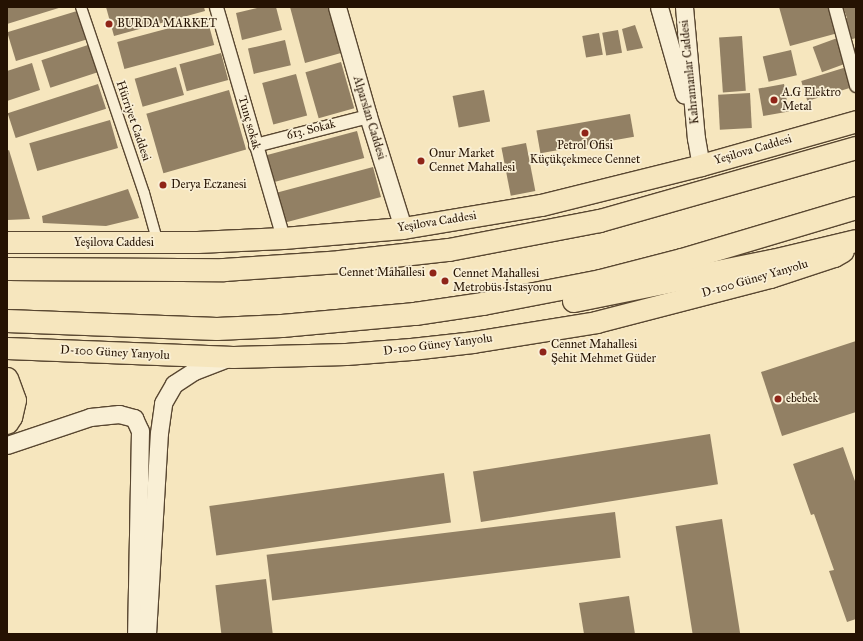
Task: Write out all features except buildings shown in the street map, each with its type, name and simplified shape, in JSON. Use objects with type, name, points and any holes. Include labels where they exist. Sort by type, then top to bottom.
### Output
[{"type":"highway","points":[[7,268],[232,269],[340,262],[449,250],[600,220],[856,148]]},
{"type":"highway","points":[[7,321],[188,329],[246,329],[378,318],[456,308],[601,281],[690,258],[856,208]]},
{"type":"highway","points":[[456,308],[492,310],[526,308],[605,296],[773,261],[856,240]]},
{"type":"main road","name":"Yeşilova Caddesi","points":[[7,242],[158,243],[283,238],[403,228],[541,205],[701,165],[856,121]]},
{"type":"main road","name":"D-100 Güney Yanyolu","points":[[7,348],[233,357],[332,355],[411,349],[473,342],[596,322],[770,277],[834,256],[856,244]]},
{"type":"main road","points":[[7,378],[15,400],[11,417],[7,423]]},
{"type":"street","name":"Hürriyet Caddesi","points":[[81,7],[144,193],[158,243]]},
{"type":"street","name":"Tunç sokak","points":[[216,7],[283,238]]},
{"type":"street","name":"Alparslan Caddesi","points":[[338,7],[368,116],[403,228]]},
{"type":"street","points":[[659,7],[696,138],[701,165]]},
{"type":"street","name":"Kahramanlar Caddesi","points":[[684,7],[696,138]]},
{"type":"street","points":[[835,7],[856,85]]},
{"type":"street","name":"613. Sokak","points":[[255,145],[368,116]]},
{"type":"street","points":[[7,234],[65,242]]},
{"type":"street","points":[[147,634],[159,433],[163,403],[174,384],[194,371],[217,361],[233,357]]},
{"type":"street","points":[[7,445],[90,417],[119,414],[134,418],[140,430],[136,634]]},
{"type":"place","name":"BURDA MARKET","points":[[109,24]]},
{"type":"place","name":"A.G Elektro Metal","points":[[774,100]]},
{"type":"place","name":"Petrol Ofisi Küçükçekmece Cennet","points":[[585,133]]},
{"type":"place","name":"Onur Market Cennet Mahallesi","points":[[421,161]]},
{"type":"place","name":"Derya Eczanesi","points":[[163,185]]},
{"type":"place","name":"Cennet Mahallesi","points":[[433,273]]},
{"type":"place","name":"Cennet Mahallesi Metrobüs İstasyonu","points":[[445,281]]},
{"type":"place","name":"Cennet Mahallesi Şehit Mehmet Güder","points":[[543,352]]},
{"type":"place","name":"ebebek","points":[[778,399]]}]
